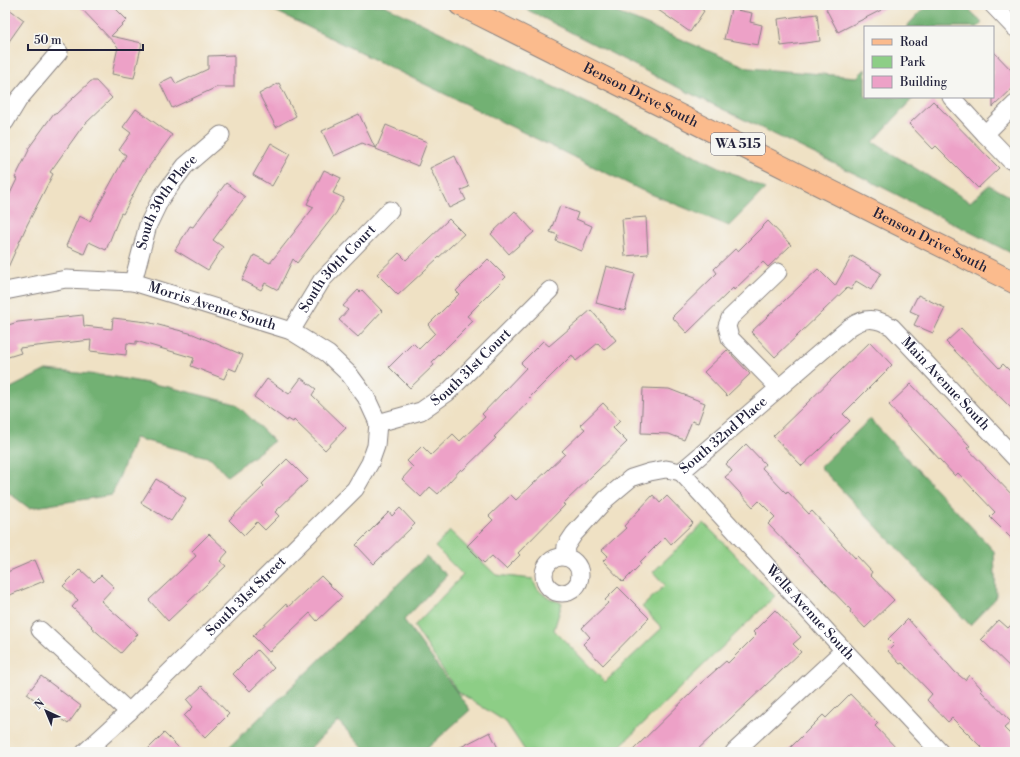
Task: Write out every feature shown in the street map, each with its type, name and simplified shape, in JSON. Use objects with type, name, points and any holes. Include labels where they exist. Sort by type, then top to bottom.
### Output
[{"type":"main road","name":"Benson Drive South","points":[[460,5],[1015,283]]},
{"type":"street","points":[[993,5],[1015,28]]},
{"type":"street","points":[[5,122],[19,99],[59,52]]},
{"type":"street","points":[[952,98],[1010,160]]},
{"type":"street","points":[[985,134],[1015,104]]},
{"type":"street","name":"South 30th Place","points":[[133,282],[148,225],[161,198],[184,166],[221,135]]},
{"type":"street","name":"South 30th Court","points":[[291,331],[322,280],[390,210]]},
{"type":"street","points":[[778,272],[730,318],[727,326],[730,338],[779,388]]},
{"type":"street","name":"Morris Avenue South","points":[[5,291],[66,279],[133,282],[291,331],[328,354],[349,374],[366,397],[378,423]]},
{"type":"street","name":"South 31st Court","points":[[378,423],[421,411],[447,393],[550,290]]},
{"type":"street","name":"South 32nd Place","points":[[565,557],[566,546],[574,534],[606,499],[631,478],[666,468],[681,472],[850,327],[860,321],[871,319]]},
{"type":"street","name":"Main Avenue South","points":[[871,319],[883,321],[892,326],[1015,458]]},
{"type":"street","name":"South 31st Street","points":[[85,752],[129,712],[354,489],[370,463],[376,446],[378,423]]},
{"type":"street","name":"Wells Avenue South","points":[[681,472],[844,650],[940,752]]},
{"type":"street","points":[[40,630],[129,712]]},
{"type":"street","points":[[734,752],[844,650]]},
{"type":"green space","points":[[263,5],[384,5],[765,189],[729,226],[641,190]]},
{"type":"green space","points":[[518,5],[597,5],[749,68],[857,77],[864,70],[864,98],[913,98],[873,142],[970,202],[989,185],[1015,199],[1015,255],[876,184],[669,83]]},
{"type":"green space","points":[[927,5],[965,5],[982,23],[979,26],[907,26]]},
{"type":"green space","points":[[46,370],[109,376],[169,387],[236,404],[274,441],[227,476],[211,458],[135,438],[112,495],[29,508],[5,490],[5,391]]},
{"type":"green space","points":[[870,419],[994,551],[996,598],[970,625],[820,467]]},
{"type":"green space","points":[[704,523],[775,596],[620,746],[625,752],[526,752],[506,722],[457,691],[414,626],[463,575],[435,547],[450,531],[496,575],[533,579],[540,592],[553,600],[562,603],[554,630],[605,682],[662,628],[642,607],[665,585],[653,572]]},
{"type":"green space","points":[[426,557],[447,575],[404,620],[470,710],[423,752],[367,752],[338,721],[306,752],[224,752]]},
{"type":"building","points":[[78,5],[112,5],[127,20],[111,36],[142,43],[134,78],[112,74],[118,47]]},
{"type":"building","points":[[651,5],[695,5],[704,11],[690,32]]},
{"type":"building","points":[[835,5],[891,5],[838,32],[826,9]]},
{"type":"building","points":[[5,6],[24,20],[5,47]]},
{"type":"building","points":[[731,9],[752,13],[750,22],[762,25],[758,45],[724,39]]},
{"type":"building","points":[[817,14],[820,41],[781,46],[778,19]]},
{"type":"building","points":[[994,52],[1015,74],[1015,86],[993,107]]},
{"type":"building","points":[[234,55],[234,87],[217,87],[172,108],[160,83],[172,77],[176,84],[208,69],[208,56]]},
{"type":"building","points":[[91,81],[96,81],[112,98],[82,127],[50,172],[53,174],[27,225],[5,274],[5,212],[9,204],[6,202],[17,179],[15,178],[29,150],[28,149],[54,113],[56,114]]},
{"type":"building","points":[[279,83],[296,116],[276,127],[259,94]]},
{"type":"building","points":[[933,101],[999,168],[978,188],[936,146],[933,149],[909,124]]},
{"type":"building","points":[[136,109],[172,135],[143,175],[123,214],[121,213],[106,250],[89,242],[84,254],[66,246],[79,216],[90,221],[126,155],[119,150],[131,133],[123,127]]},
{"type":"building","points":[[359,114],[375,148],[362,143],[334,156],[322,131]]},
{"type":"building","points":[[386,125],[427,142],[418,166],[376,149]]},
{"type":"building","points":[[271,143],[290,154],[272,186],[253,175]]},
{"type":"building","points":[[455,156],[469,187],[461,190],[466,200],[449,208],[430,168]]},
{"type":"building","points":[[324,170],[341,178],[333,193],[344,198],[336,213],[297,263],[293,259],[278,290],[265,283],[261,290],[242,280],[254,255],[270,263],[314,207],[307,204]]},
{"type":"building","points":[[226,183],[245,197],[213,240],[223,247],[208,270],[175,250],[190,226],[193,227]]},
{"type":"building","points":[[560,206],[578,213],[576,219],[592,226],[582,251],[556,241],[558,235],[550,232]]},
{"type":"building","points":[[515,211],[534,232],[509,254],[491,234]]},
{"type":"building","points":[[646,217],[648,254],[625,256],[622,219]]},
{"type":"building","points":[[449,219],[464,234],[398,295],[377,274],[399,253],[406,260]]},
{"type":"building","points":[[768,221],[791,245],[768,267],[763,262],[734,290],[733,288],[687,333],[672,317],[717,273],[714,269],[735,249],[738,251]]},
{"type":"building","points":[[852,256],[881,273],[871,290],[856,281],[851,290],[847,288],[775,357],[751,332],[818,269],[835,286]]},
{"type":"building","points":[[488,259],[506,277],[467,316],[473,321],[432,362],[434,365],[410,388],[389,367],[413,343],[419,349],[435,333],[428,325],[459,294],[456,291]]},
{"type":"building","points":[[606,266],[635,274],[625,311],[596,303]]},
{"type":"building","points":[[358,290],[360,292],[362,290],[382,311],[358,337],[339,320],[348,310],[343,306]]},
{"type":"building","points":[[918,295],[945,308],[933,333],[914,325],[919,315],[910,311]]},
{"type":"building","points":[[591,310],[616,340],[604,350],[598,343],[576,361],[572,355],[529,398],[531,399],[494,437],[496,438],[462,471],[461,469],[438,494],[430,487],[421,497],[402,479],[413,467],[407,461],[422,446],[431,455],[453,434],[460,441],[485,417],[482,414],[526,368],[521,363],[543,341],[549,346]]},
{"type":"building","points":[[83,315],[84,326],[112,329],[113,318],[147,322],[193,334],[243,355],[236,371],[229,368],[224,379],[191,366],[194,358],[136,341],[136,344],[127,343],[126,355],[90,351],[91,340],[19,348],[21,353],[5,358],[5,326],[18,322]]},
{"type":"building","points":[[961,328],[999,368],[1003,364],[1015,376],[1015,412],[946,342]]},
{"type":"building","points":[[870,342],[892,365],[843,414],[850,421],[802,466],[773,436]]},
{"type":"building","points":[[727,350],[750,374],[727,396],[704,372]]},
{"type":"building","points":[[301,378],[316,389],[312,395],[346,428],[325,450],[294,420],[293,422],[288,419],[287,421],[254,397],[267,379],[289,394]]},
{"type":"building","points":[[911,384],[970,446],[967,448],[1015,498],[1015,542],[990,517],[995,512],[958,473],[955,476],[889,405]]},
{"type":"building","points":[[643,388],[669,389],[705,403],[698,423],[692,421],[684,440],[669,434],[641,433]]},
{"type":"building","points":[[603,403],[620,421],[613,428],[627,442],[563,504],[565,505],[518,553],[520,555],[506,569],[492,556],[484,563],[467,546],[493,520],[489,516],[511,495],[516,500],[565,454],[562,451],[585,429],[580,425]]},
{"type":"building","points":[[746,444],[765,464],[762,468],[809,514],[812,511],[855,558],[857,556],[872,572],[870,575],[894,600],[865,628],[850,612],[851,610],[768,524],[775,517],[759,501],[753,507],[725,477],[732,471],[726,464]]},
{"type":"building","points":[[287,459],[308,480],[275,512],[279,516],[265,530],[257,522],[244,535],[229,520],[264,486],[262,484]]},
{"type":"building","points":[[156,479],[186,498],[171,521],[141,503]]},
{"type":"building","points":[[653,495],[660,503],[667,496],[693,523],[671,544],[665,537],[640,562],[641,564],[623,582],[603,561],[608,556],[602,550],[626,528],[624,526]]},
{"type":"building","points":[[400,508],[415,524],[374,564],[356,545],[389,512],[392,516]]},
{"type":"building","points":[[209,534],[228,552],[220,561],[226,566],[168,621],[149,600],[196,556],[192,551]]},
{"type":"building","points":[[35,560],[44,581],[5,597],[5,573]]},
{"type":"building","points":[[80,569],[94,582],[101,575],[114,587],[101,601],[138,634],[121,653],[91,627],[92,626],[72,607],[78,600],[63,586]]},
{"type":"building","points":[[321,576],[342,597],[317,621],[310,613],[269,652],[253,636],[286,604],[288,607]]},
{"type":"building","points":[[618,587],[649,618],[603,665],[583,644],[590,637],[582,628],[608,603],[605,600]]},
{"type":"building","points":[[775,610],[801,637],[793,644],[801,652],[695,752],[631,752],[700,684],[726,661],[728,663],[756,635],[753,632]]},
{"type":"building","points":[[908,619],[955,672],[965,680],[969,675],[982,689],[981,691],[1011,722],[1004,728],[1015,739],[1015,752],[986,752],[952,718],[948,722],[927,700],[932,694],[902,663],[900,664],[888,651],[894,645],[888,639]]},
{"type":"building","points":[[999,620],[1008,628],[1015,621],[1015,672],[981,639]]},
{"type":"building","points":[[257,650],[274,668],[250,691],[233,674]]},
{"type":"building","points":[[41,676],[81,706],[68,724],[27,694]]},
{"type":"building","points":[[202,686],[229,714],[205,738],[184,716],[193,707],[187,700]]},
{"type":"building","points":[[850,694],[878,723],[875,726],[900,752],[786,752],[823,715],[826,718]]},
{"type":"building","points":[[490,732],[500,752],[451,752]]},
{"type":"building","points":[[164,733],[183,752],[145,752]]}]
